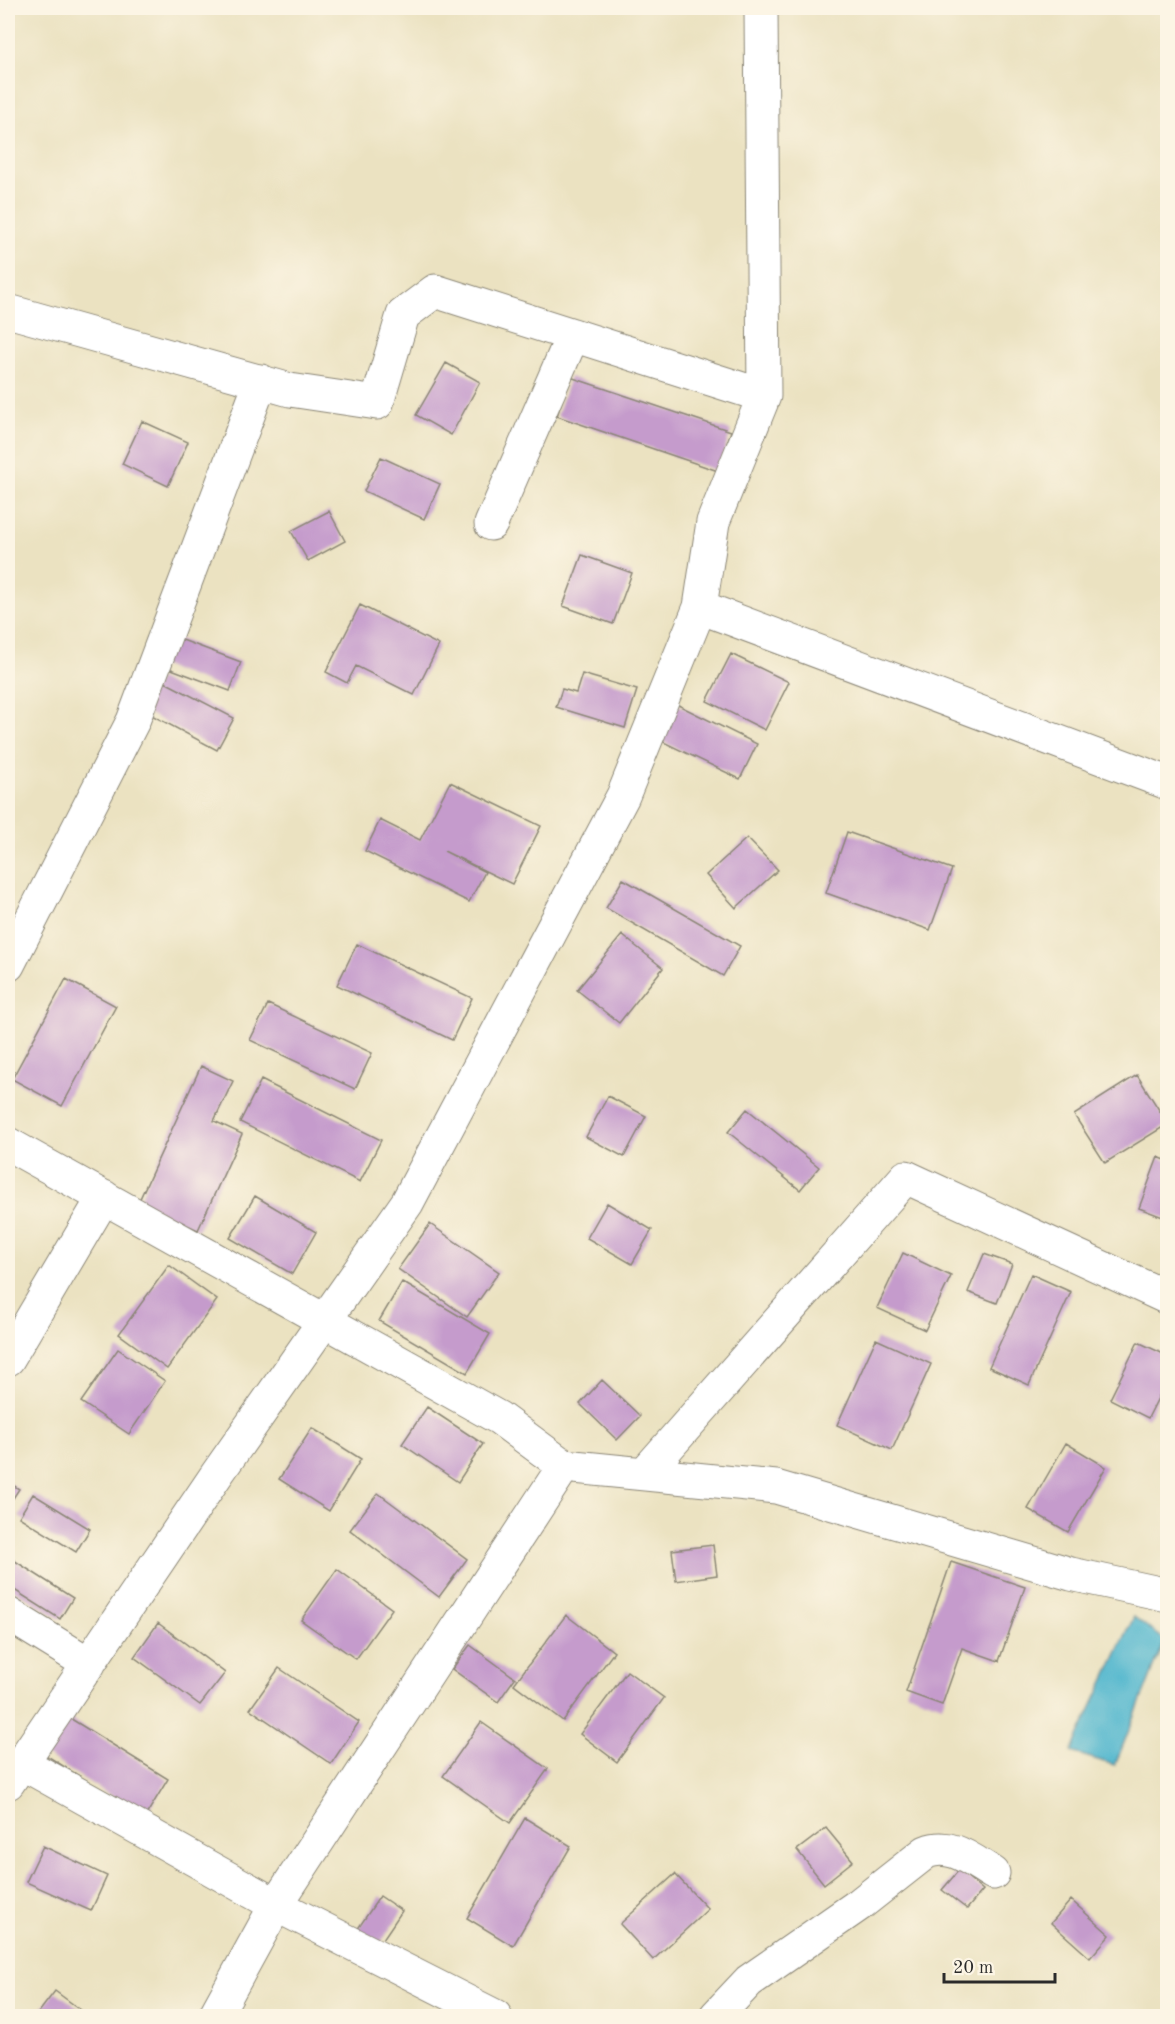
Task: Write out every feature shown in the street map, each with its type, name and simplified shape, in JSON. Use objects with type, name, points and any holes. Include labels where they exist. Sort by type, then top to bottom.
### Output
[{"type":"street","points":[[495,2016],[15,1773],[217,1474],[407,1203],[623,796],[700,607],[712,522],[764,396],[761,8]]},
{"type":"street","points":[[8,311],[290,390],[377,403],[403,315],[435,291],[764,396]]},
{"type":"street","points":[[491,524],[573,335]]},
{"type":"street","points":[[8,965],[133,721],[261,381]]},
{"type":"street","points":[[700,607],[1167,783]]},
{"type":"street","points":[[8,1144],[499,1418],[564,1466],[776,1487],[1071,1574],[1167,1595]]},
{"type":"street","points":[[644,1474],[906,1178],[1167,1298]]},
{"type":"street","points":[[8,1359],[104,1197]]},
{"type":"street","points":[[215,2016],[276,1905],[564,1466]]},
{"type":"street","points":[[8,1614],[89,1664]]},
{"type":"street","points":[[716,2016],[749,1981],[860,1904],[926,1852],[938,1847],[951,1849],[993,1873]]},
{"type":"water","points":[[1134,1617],[1165,1640],[1115,1765],[1071,1752]]},
{"type":"building","points":[[446,363],[480,382],[451,435],[416,415]]},
{"type":"building","points":[[570,377],[731,431],[718,471],[557,416]]},
{"type":"building","points":[[142,421],[188,442],[168,486],[122,464]]},
{"type":"building","points":[[381,457],[440,484],[424,519],[364,491]]},
{"type":"building","points":[[329,511],[345,541],[308,561],[291,531]]},
{"type":"building","points":[[582,555],[632,573],[613,624],[563,606]]},
{"type":"building","points":[[360,605],[439,645],[414,695],[356,666],[347,683],[326,672]]},
{"type":"building","points":[[169,635],[241,662],[230,691],[158,664]]},
{"type":"building","points":[[731,654],[789,682],[765,730],[707,701]]},
{"type":"building","points":[[582,674],[637,690],[625,728],[556,707],[562,689],[576,693]]},
{"type":"building","points":[[159,679],[234,718],[217,750],[142,710]]},
{"type":"building","points":[[670,701],[757,744],[740,779],[653,737]]},
{"type":"building","points":[[450,782],[541,826],[512,884],[444,851],[485,872],[469,902],[365,851],[380,820],[420,840]]},
{"type":"building","points":[[847,832],[952,869],[930,930],[826,893]]},
{"type":"building","points":[[747,838],[778,870],[736,908],[706,875]]},
{"type":"building","points":[[623,879],[740,946],[723,976],[606,908]]},
{"type":"building","points":[[622,935],[663,968],[619,1023],[577,990]]},
{"type":"building","points":[[357,944],[472,998],[452,1040],[337,985]]},
{"type":"building","points":[[66,979],[116,1006],[62,1106],[12,1079]]},
{"type":"building","points":[[268,1004],[372,1053],[355,1089],[250,1040]]},
{"type":"building","points":[[201,1066],[233,1081],[214,1121],[242,1134],[198,1230],[138,1203]]},
{"type":"building","points":[[1137,1075],[1168,1124],[1105,1163],[1074,1115]]},
{"type":"building","points":[[261,1080],[381,1140],[360,1182],[240,1122]]},
{"type":"building","points":[[608,1096],[646,1116],[624,1157],[586,1137]]},
{"type":"building","points":[[747,1109],[819,1167],[800,1190],[728,1132]]},
{"type":"building","points":[[1158,1157],[1168,1161],[1168,1219],[1139,1208]]},
{"type":"building","points":[[255,1196],[316,1232],[292,1274],[230,1238]]},
{"type":"building","points":[[607,1203],[652,1230],[632,1264],[587,1238]]},
{"type":"building","points":[[430,1224],[499,1272],[467,1317],[398,1269]]},
{"type":"building","points":[[903,1253],[951,1276],[925,1330],[877,1308]]},
{"type":"building","points":[[984,1254],[1012,1264],[997,1303],[968,1292]]},
{"type":"building","points":[[169,1265],[217,1300],[167,1369],[119,1334]]},
{"type":"building","points":[[1031,1274],[1071,1292],[1029,1385],[989,1367]]},
{"type":"building","points":[[402,1282],[490,1334],[467,1373],[379,1321]]},
{"type":"building","points":[[876,1339],[931,1364],[892,1450],[837,1425]]},
{"type":"building","points":[[1138,1342],[1168,1356],[1168,1378],[1148,1418],[1110,1399]]},
{"type":"building","points":[[118,1349],[165,1381],[129,1434],[81,1402]]},
{"type":"building","points":[[602,1380],[640,1416],[617,1440],[580,1404]]},
{"type":"building","points":[[427,1407],[483,1444],[458,1482],[402,1444]]},
{"type":"building","points":[[312,1428],[361,1459],[329,1511],[279,1479]]},
{"type":"building","points":[[1066,1443],[1106,1467],[1068,1532],[1028,1509]]},
{"type":"building","points":[[8,1482],[19,1489],[8,1506]]},
{"type":"building","points":[[378,1493],[467,1559],[439,1597],[350,1530]]},
{"type":"building","points":[[33,1494],[90,1529],[76,1552],[19,1517]]},
{"type":"building","points":[[713,1545],[717,1575],[676,1581],[672,1550]]},
{"type":"building","points":[[12,1559],[73,1598],[60,1619],[8,1586],[8,1567]]},
{"type":"building","points":[[951,1562],[1025,1587],[999,1661],[962,1648],[942,1705],[906,1692]]},
{"type":"building","points":[[337,1569],[392,1609],[356,1659],[301,1620]]},
{"type":"building","points":[[566,1615],[614,1652],[563,1721],[514,1684]]},
{"type":"building","points":[[158,1623],[225,1673],[200,1705],[134,1657]]},
{"type":"building","points":[[470,1645],[515,1678],[498,1702],[452,1669]]},
{"type":"building","points":[[279,1668],[359,1722],[331,1764],[250,1709]]},
{"type":"building","points":[[627,1671],[664,1698],[617,1762],[580,1734]]},
{"type":"building","points":[[68,1717],[168,1779],[145,1817],[44,1754]]},
{"type":"building","points":[[481,1722],[548,1769],[510,1823],[443,1776]]},
{"type":"building","points":[[525,1818],[571,1846],[513,1946],[467,1918]]},
{"type":"building","points":[[826,1828],[853,1861],[824,1884],[797,1850]]},
{"type":"building","points":[[43,1846],[107,1876],[91,1911],[26,1882]]},
{"type":"building","points":[[959,1870],[983,1890],[967,1909],[942,1890]]},
{"type":"building","points":[[675,1874],[708,1909],[653,1960],[620,1924]]},
{"type":"building","points":[[380,1896],[402,1911],[379,1945],[357,1930]]},
{"type":"building","points":[[1071,1900],[1110,1935],[1090,1958],[1051,1923]]},
{"type":"building","points":[[55,1991],[89,2016],[36,2016]]}]
